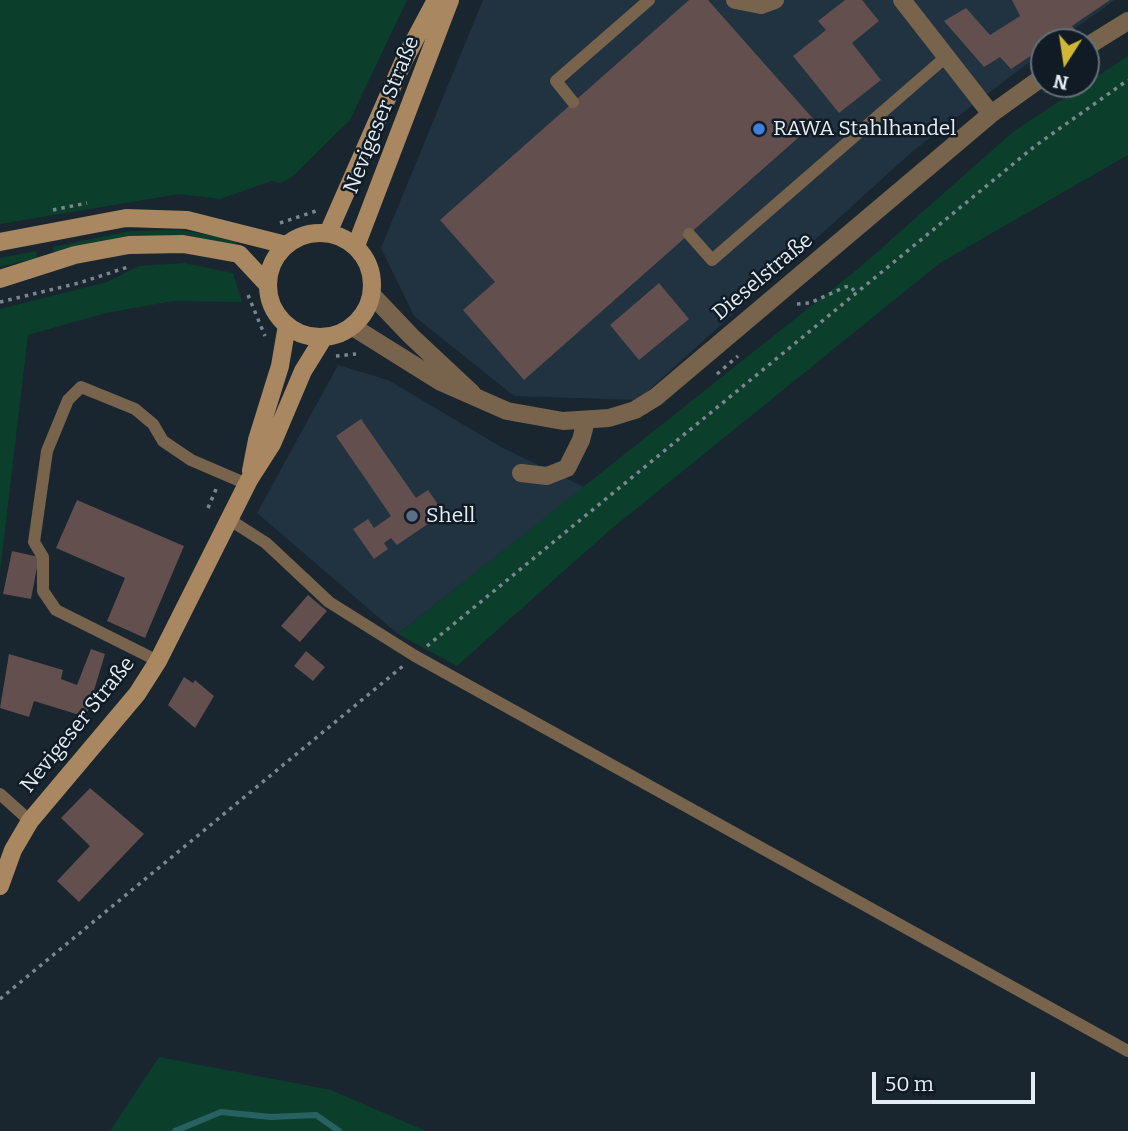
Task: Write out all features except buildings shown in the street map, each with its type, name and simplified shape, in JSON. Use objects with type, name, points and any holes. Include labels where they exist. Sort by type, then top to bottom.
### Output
[{"type":"main road","name":"Nevigeser Straße","points":[[328,233],[404,60],[436,0]]},
{"type":"main road","name":"Nevigeser Straße","points":[[356,246],[427,67],[450,0]]},
{"type":"main road","points":[[0,242],[126,218],[187,220],[286,245]]},
{"type":"main road","points":[[328,233],[356,246],[370,269],[372,295],[365,311],[353,327],[324,337],[311,336],[287,325],[273,307],[268,285],[273,263],[286,245],[306,234],[328,233]]},
{"type":"main road","points":[[4,278],[75,255],[129,245],[183,244],[239,254],[268,285]]},
{"type":"main road","name":"Nevigeser Straße","points":[[248,482],[257,440],[280,366],[287,325]]},
{"type":"main road","name":"Nevigeser Straße","points":[[0,886],[13,850],[30,821],[137,694],[158,661],[248,482],[272,444],[303,372],[324,337]]},
{"type":"street","points":[[736,0],[761,5],[775,0]]},
{"type":"street","points":[[904,1],[990,114]]},
{"type":"street","points":[[1100,38],[1128,21]]},
{"type":"street","name":"Dieselstraße","points":[[353,327],[441,382],[480,400],[541,418],[586,421],[623,415],[656,397],[990,114],[1030,86]]},
{"type":"street","name":"Dieselstraße","points":[[372,295],[411,336],[445,364],[480,400]]},
{"type":"street","points":[[521,473],[547,476],[566,468],[581,440],[586,421]]},
{"type":"lane","points":[[573,102],[555,81],[649,0]]},
{"type":"lane","points":[[689,234],[712,260],[947,56]]},
{"type":"lane","points":[[158,661],[55,610],[43,591],[43,556],[34,542],[47,451],[68,400],[82,387],[135,409],[153,424],[163,440],[191,460],[248,482]]},
{"type":"lane","points":[[230,520],[266,542],[329,602],[415,656],[1128,1051]]},
{"type":"lane","points":[[0,794],[30,821]]},
{"type":"path","points":[[0,999],[1035,146],[1128,80]]},
{"type":"path","points":[[0,302],[79,283],[139,262]]},
{"type":"path","points":[[246,284],[253,312],[265,337]]},
{"type":"path","points":[[795,303],[801,306],[850,286],[856,293]]},
{"type":"path","points":[[332,358],[355,353],[366,359]]},
{"type":"path","points":[[710,380],[739,355]]},
{"type":"shaded area","points":[[483,0],[1115,0],[1076,28],[1030,28],[1030,62],[914,150],[638,400],[514,396],[414,316],[381,248]]},
{"type":"shaded area","points":[[338,365],[388,380],[503,448],[584,487],[398,634],[257,513]]},
{"type":"green space","points":[[0,0],[407,0],[350,120],[292,177],[280,183],[272,181],[220,199],[179,194],[0,224]]},
{"type":"green space","points":[[1128,56],[1128,155],[940,263],[610,530],[457,666],[398,634],[859,268],[1014,131],[1064,98],[1100,98],[1100,74]]},
{"type":"green space","points":[[181,230],[237,240],[235,247],[54,256],[53,247],[130,231]]},
{"type":"green space","points":[[36,251],[37,258],[0,267],[0,258]]},
{"type":"green space","points":[[184,263],[233,273],[242,302],[173,301],[106,313],[28,335],[0,572],[0,309],[107,282],[139,266]]},
{"type":"green space","points":[[159,1057],[331,1090],[426,1131],[110,1131]]},
{"type":"waterway","points":[[175,1131],[221,1112],[271,1117],[316,1115],[339,1131]]},
{"type":"place","name":"RAWA Stahlhandel","points":[[759,129]]},
{"type":"place","name":"Shell","points":[[412,516]]}]
